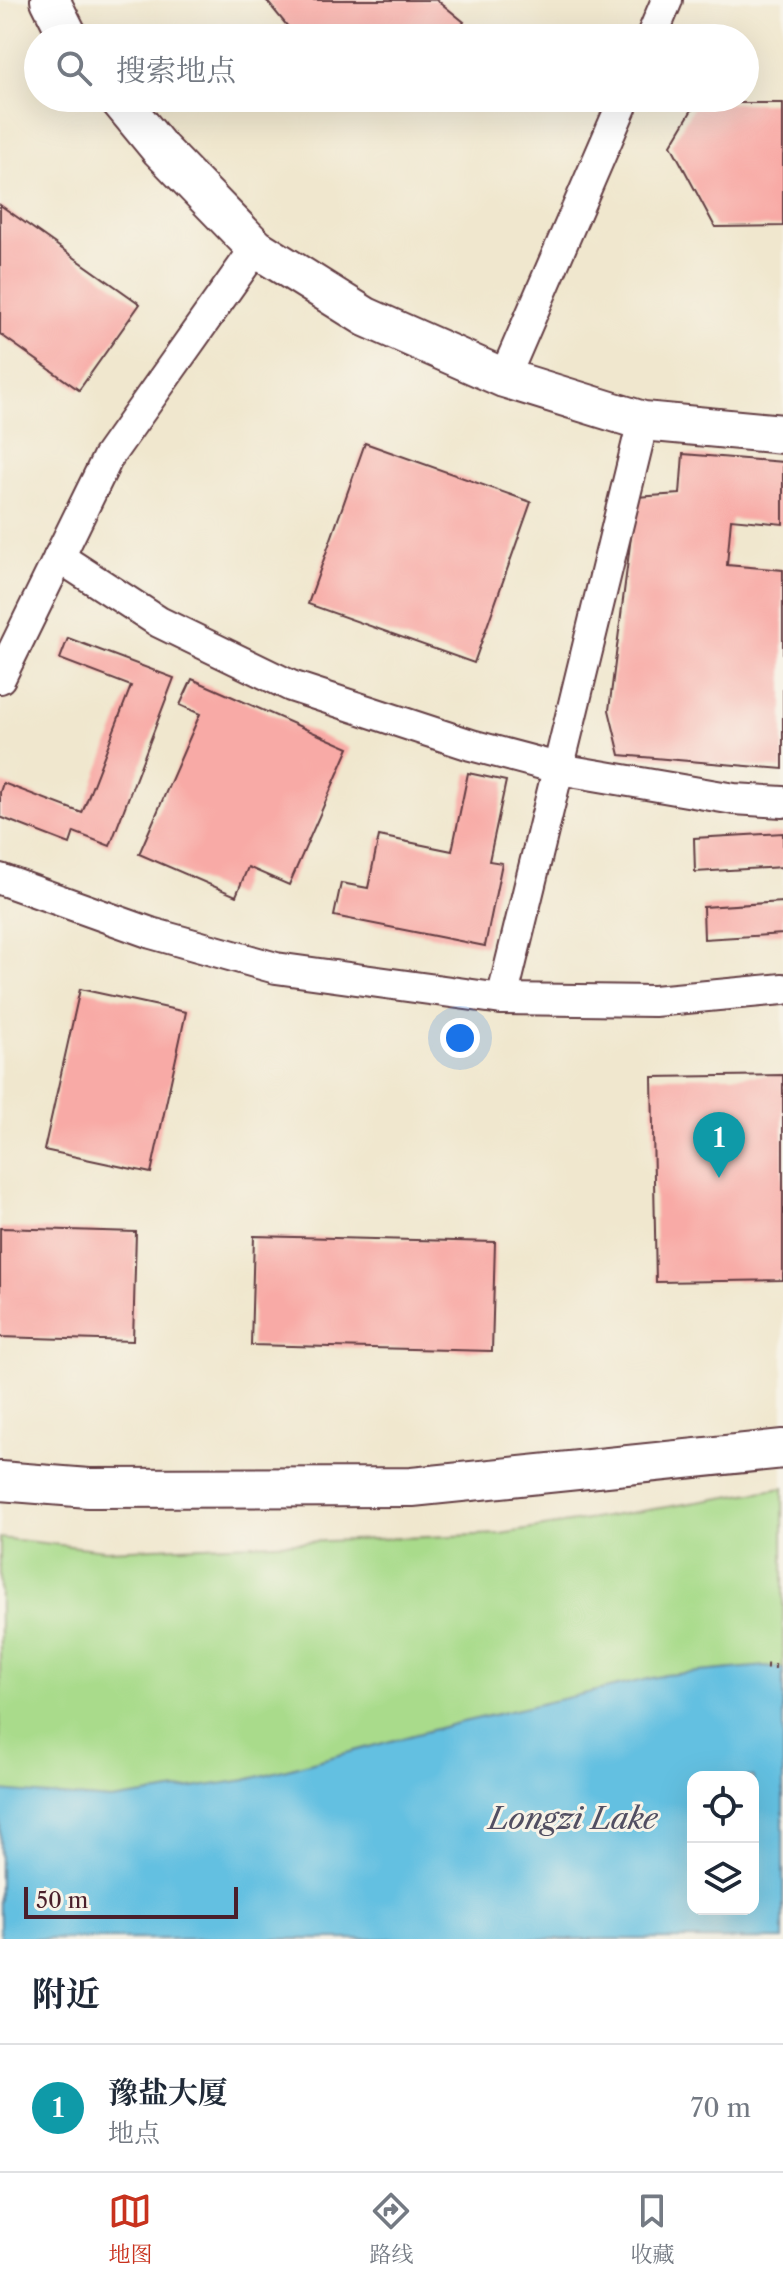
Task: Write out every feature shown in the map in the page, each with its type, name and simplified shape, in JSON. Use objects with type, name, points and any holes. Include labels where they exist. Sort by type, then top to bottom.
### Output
[{"type":"street","points":[[50,0],[62,24]]},
{"type":"street","points":[[657,24],[667,0]]},
{"type":"street","points":[[130,112],[160,149],[256,248],[366,317],[504,378],[643,421],[783,434]]},
{"type":"street","points":[[504,378],[619,112]]},
{"type":"street","points":[[0,678],[108,457],[256,248]]},
{"type":"street","points":[[502,999],[643,421]]},
{"type":"street","points":[[59,557],[159,622],[291,686],[471,745],[559,768],[734,799],[783,802]]},
{"type":"street","points":[[0,879],[151,933],[276,968],[502,999],[654,1001],[783,989]]},
{"type":"street","points":[[0,1481],[89,1488],[412,1487],[783,1449]]},
{"type":"path","points":[[766,1666],[783,1667]]},
{"type":"green space","points":[[783,1488],[783,1939],[0,1939],[0,1538],[105,1550],[501,1534]]},
{"type":"water","name":"Longzi Lake","points":[[766,1666],[783,1669],[783,1939],[0,1939],[0,1791],[111,1800],[246,1780],[454,1724],[665,1675]]},
{"type":"building","points":[[266,0],[437,0],[464,22],[463,24],[286,24]]},
{"type":"building","points":[[759,103],[783,103],[783,226],[715,227],[671,145],[691,112],[759,112]]},
{"type":"building","points":[[0,205],[140,304],[79,390],[0,334]]},
{"type":"building","points":[[365,443],[531,502],[474,663],[308,604]]},
{"type":"building","points":[[683,454],[783,462],[783,524],[731,519],[727,565],[783,570],[783,769],[620,755],[609,710],[636,497],[680,494]]},
{"type":"building","points":[[68,638],[174,678],[110,846],[74,832],[70,844],[0,817],[3,783],[82,813],[131,686],[60,659]]},
{"type":"building","points":[[192,679],[349,748],[289,885],[248,867],[236,896],[139,854],[200,714],[180,705]]},
{"type":"building","points":[[468,773],[506,781],[489,861],[502,863],[485,946],[334,916],[341,883],[368,888],[379,836],[452,851]]},
{"type":"building","points":[[783,833],[783,867],[695,872],[694,838]]},
{"type":"building","points":[[783,902],[783,934],[704,939],[703,907]]},
{"type":"building","points":[[80,989],[186,1012],[151,1173],[44,1150]]},
{"type":"building","points":[[783,1075],[783,1280],[656,1282],[652,1077]]},
{"type":"building","points":[[0,1228],[136,1232],[133,1341],[0,1337]]},
{"type":"building","points":[[254,1236],[495,1242],[492,1351],[251,1345]]},
{"type":"place","name":"豫盐大厦","points":[[719,1178]]}]
